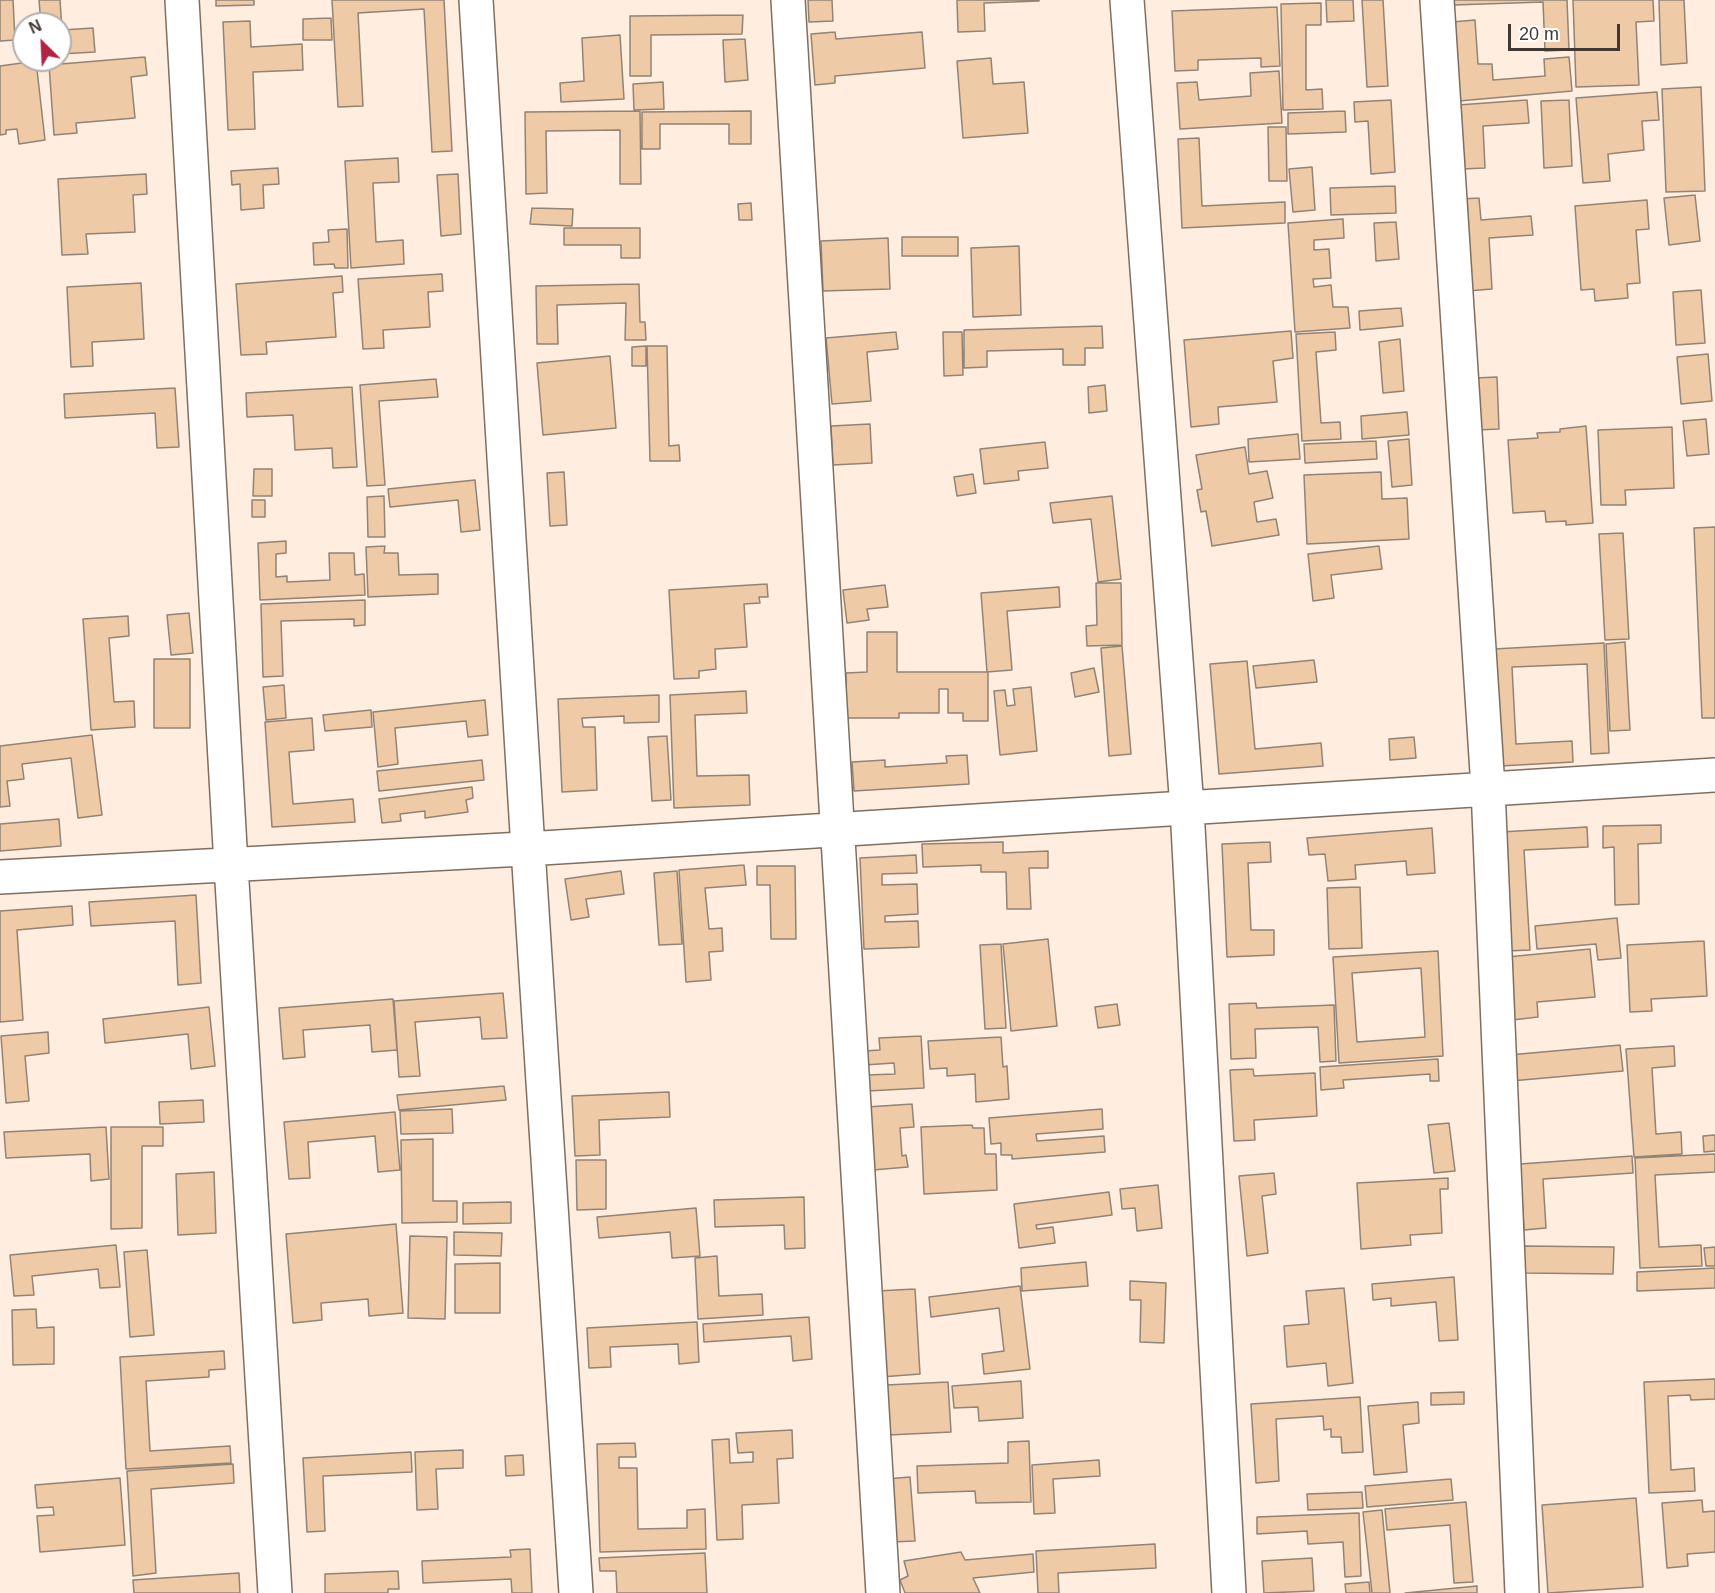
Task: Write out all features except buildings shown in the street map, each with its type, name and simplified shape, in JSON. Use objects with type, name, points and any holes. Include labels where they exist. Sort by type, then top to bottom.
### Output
[{"type":"street","points":[[182,0],[275,1593]]},
{"type":"street","points":[[476,0],[576,1593]]},
{"type":"street","points":[[788,0],[883,1593]]},
{"type":"street","points":[[1127,0],[1187,808],[1229,1593]]},
{"type":"street","points":[[1437,0],[1488,788],[1522,1593]]},
{"type":"street","points":[[0,877],[528,849],[1715,775]]}]
